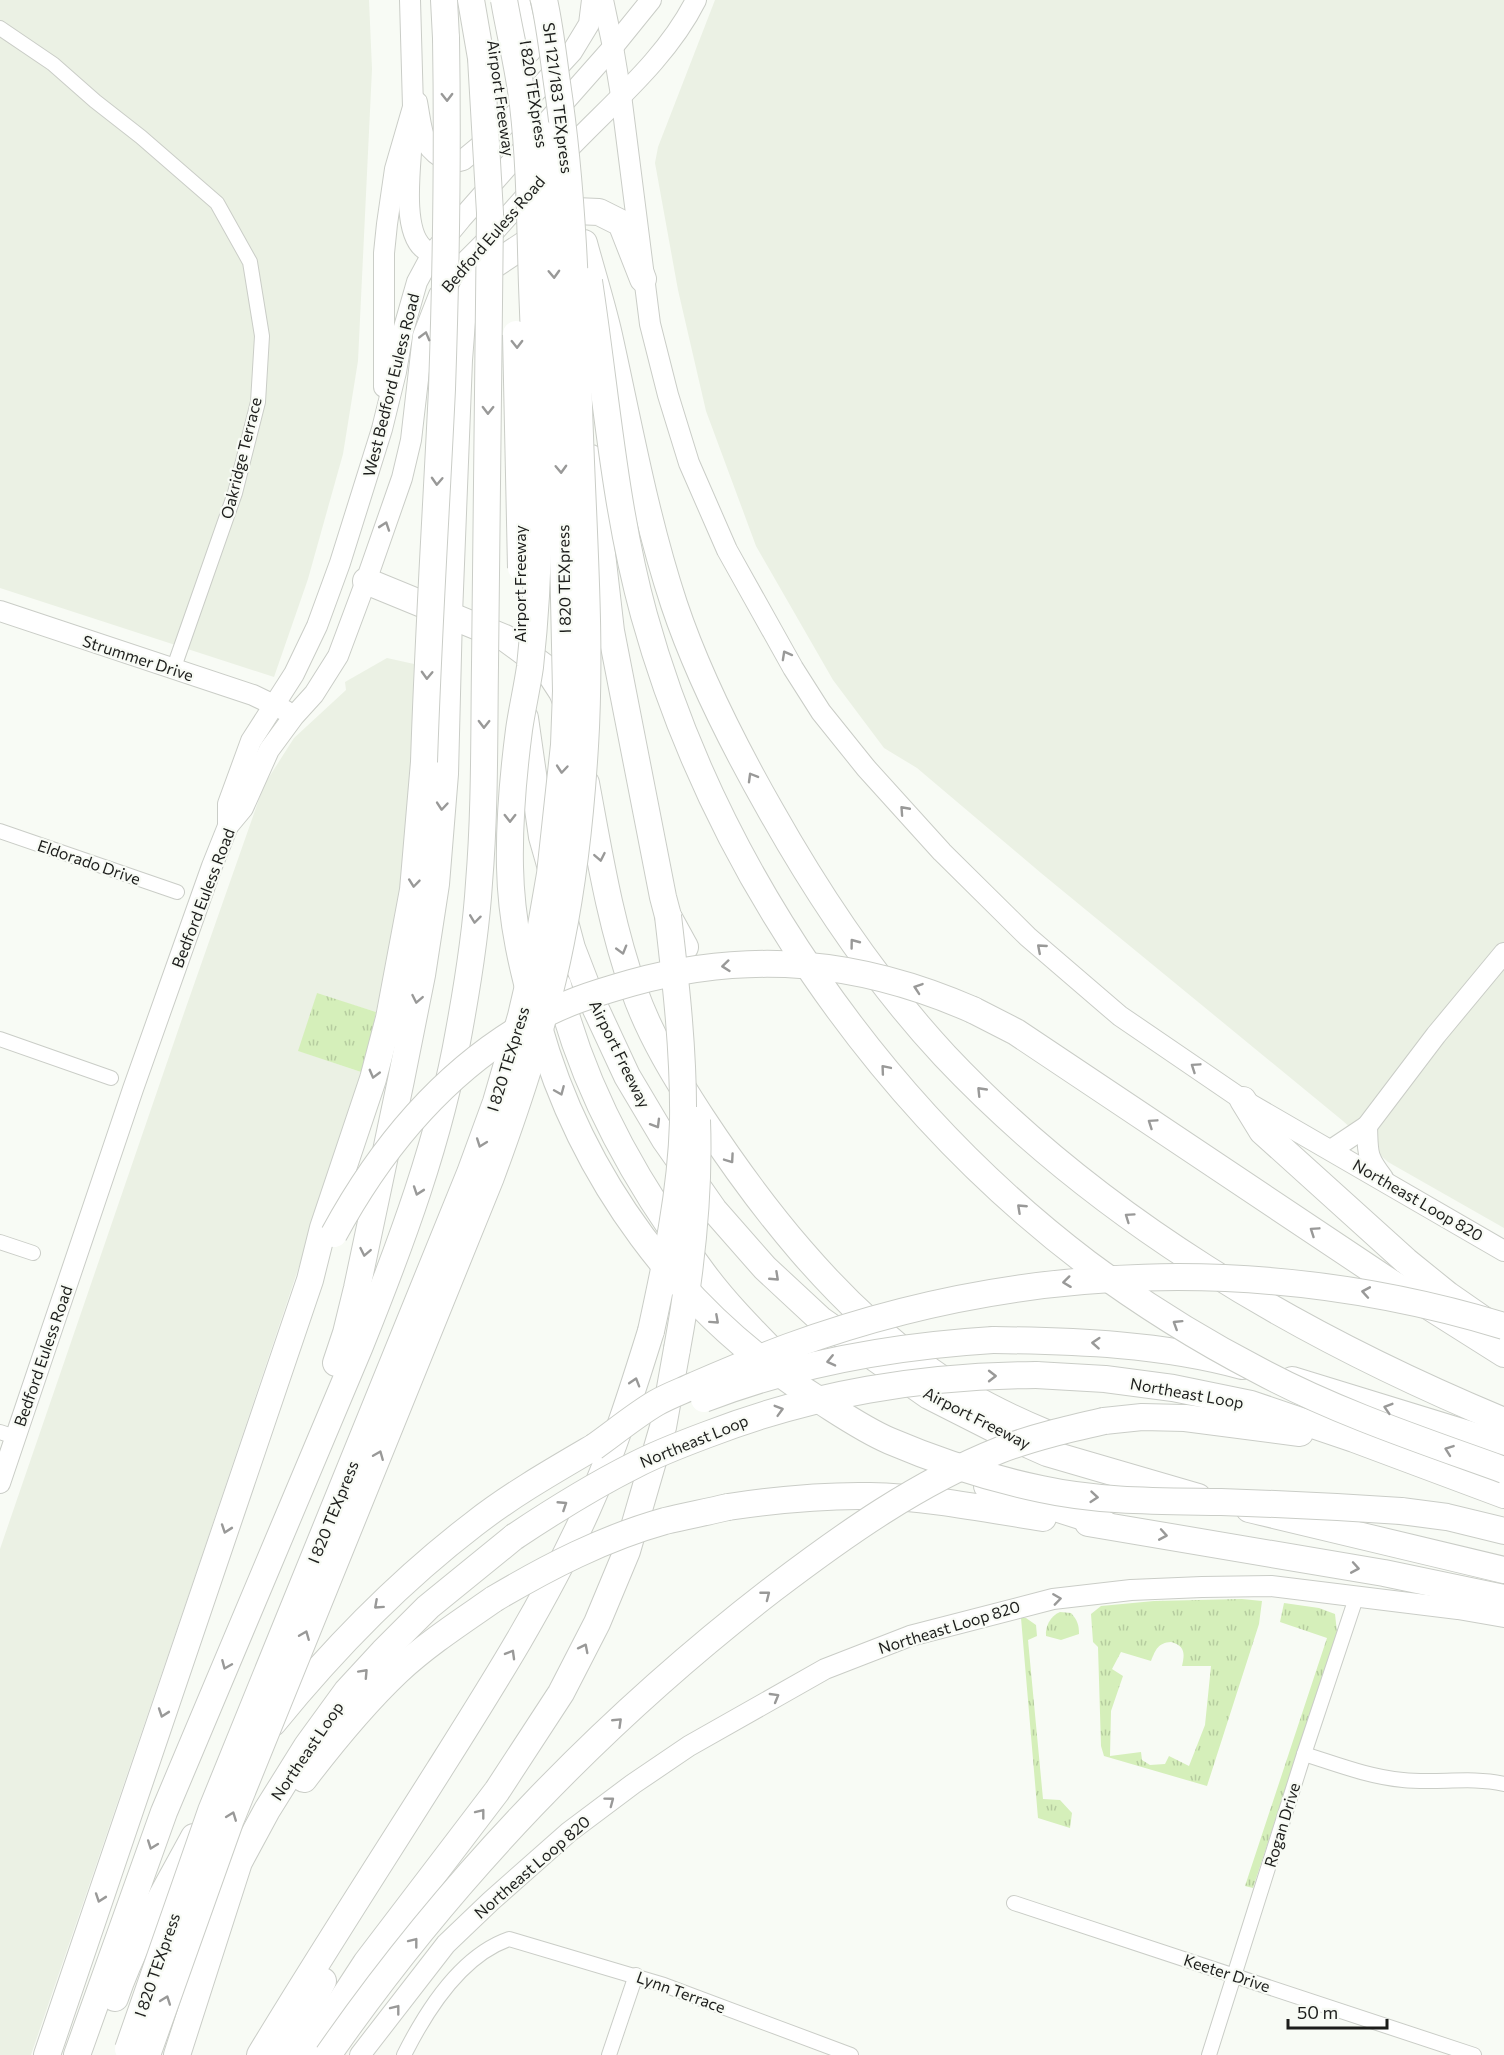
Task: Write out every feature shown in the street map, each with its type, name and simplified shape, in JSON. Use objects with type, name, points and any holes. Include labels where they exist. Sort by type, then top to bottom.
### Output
[{"type":"highway","points":[[47,2055],[310,1280],[323,1228],[373,1079],[389,1018],[413,890],[424,762],[428,633],[442,388],[447,128],[444,0]]},
{"type":"highway","points":[[77,2055],[164,1812],[305,1480],[390,1272],[424,1173],[444,1102],[459,1032],[479,884],[483,811],[490,213],[489,57],[471,0]]},
{"type":"highway","name":"Airport Freeway","points":[[486,0],[489,57],[506,112],[513,204],[520,468],[520,679],[542,837],[572,948],[594,1005],[627,1076],[665,1140],[714,1209],[765,1268],[821,1320],[929,1396],[1047,1453],[1183,1494],[1504,1570]]},
{"type":"highway","points":[[504,0],[522,102],[528,162],[538,531],[533,636],[510,799],[510,873],[519,956],[549,1065],[575,1126],[611,1193],[640,1236],[704,1310],[786,1380],[885,1439],[970,1472],[1086,1497],[1160,1502],[1401,1510],[1447,1517],[1504,1531]]},
{"type":"highway","name":"I 820 TEXpress","points":[[136,2053],[216,1801],[470,1173],[496,1102],[521,1016],[538,943],[550,874],[564,745],[566,691],[562,507],[551,212],[528,50],[516,0]]},
{"type":"highway","name":"SH 121/183 TEXpress","points":[[544,0],[562,116],[570,196]]},
{"type":"highway","points":[[260,2055],[486,1696],[542,1600],[586,1513],[612,1451],[651,1331],[668,1256],[677,1197],[682,1122],[678,996],[668,916],[611,631],[589,438],[584,243],[550,0]]},
{"type":"highway","points":[[570,196],[590,283],[628,551],[662,676],[713,800],[757,885],[819,983],[852,1028],[903,1090],[963,1154],[1085,1262],[1192,1334],[1260,1371],[1320,1400],[1388,1428],[1504,1470]]},
{"type":"highway","name":"I 820 TEXpress","points":[[136,2053],[495,1167],[517,1108],[561,942],[573,872],[580,811],[587,689],[578,360],[570,196]]},
{"type":"highway","points":[[305,1480],[303,1454],[346,1333],[401,1080],[422,975],[436,884],[445,774],[448,615],[463,309],[480,274],[575,211],[599,212],[621,223],[643,279]]},
{"type":"highway","points":[[584,243],[608,331],[636,467],[675,606],[740,756],[800,863],[842,926],[890,991],[942,1053],[997,1108],[1115,1207],[1177,1251],[1241,1291],[1323,1336],[1402,1376],[1504,1421]]},
{"type":"highway","points":[[366,581],[505,638],[547,669],[562,692],[574,722],[607,894],[635,992],[655,1039],[682,1086],[729,1158],[777,1222],[832,1285],[882,1332],[955,1388],[1018,1421],[1063,1441],[1173,1481],[1183,1494]]},
{"type":"highway","points":[[542,837],[541,914],[566,1017],[581,1062],[626,1155],[660,1211],[710,1282],[789,1368],[886,1437],[934,1463],[990,1488],[1105,1524]]},
{"type":"highway","points":[[306,2055],[366,1963],[497,1791],[554,1703],[597,1623],[627,1551],[663,1427],[689,1284],[696,1218],[698,1145],[694,1045],[686,957],[685,947],[668,916]]},
{"type":"highway","points":[[310,1280],[355,1196],[396,1138],[465,1068],[529,1022],[578,1000],[658,976],[736,965],[782,963],[825,966],[883,978],[940,995],[1016,1032],[1390,1282],[1504,1354]]},
{"type":"highway","points":[[1243,1100],[1262,1131],[1397,1253],[1448,1295],[1504,1334]]},
{"type":"highway","points":[[95,2055],[121,1979],[156,1907],[197,1832],[244,1759],[316,1671],[368,1615],[422,1566],[476,1522],[594,1447],[656,1402],[770,1354],[886,1315],[1010,1288],[1094,1279],[1150,1276],[1253,1278],[1342,1288],[1452,1310],[1504,1326]]},
{"type":"highway","points":[[594,1447],[651,1419],[734,1387],[788,1371],[891,1349],[935,1343],[993,1340],[1128,1345],[1224,1361],[1324,1388],[1504,1445]]},
{"type":"highway","name":"Northeast Loop","points":[[177,2055],[239,1862],[267,1810],[307,1746],[347,1691],[428,1607],[514,1537],[572,1500],[636,1464],[746,1419],[803,1402],[884,1386],[981,1376],[1036,1375],[1105,1378],[1173,1388],[1251,1404],[1354,1439],[1504,1495]]},
{"type":"highway","points":[[328,2055],[435,1915],[525,1813],[624,1715],[728,1624],[831,1545],[877,1514],[938,1480],[1000,1450],[1051,1433],[1104,1421],[1142,1417],[1185,1418],[1354,1439]]},
{"type":"highway","points":[[239,1862],[278,1818],[302,1781],[360,1711],[407,1664],[441,1636],[494,1599],[542,1570],[606,1541],[664,1521],[728,1507],[824,1496],[872,1496],[928,1500],[1048,1519],[1105,1524],[1384,1573],[1504,1598]]},
{"type":"highway","points":[[284,2055],[319,1990],[375,1870]]},
{"type":"main road","points":[[410,0],[413,82],[410,220],[414,237],[422,248],[460,267]]},
{"type":"main road","points":[[413,82],[426,145],[438,157],[451,163],[463,160],[504,126],[572,52],[589,24],[592,0]]},
{"type":"main road","points":[[603,0],[613,47],[614,102],[650,324],[689,463],[728,550],[793,668],[821,712],[866,768],[942,852],[1028,937],[1120,1016],[1243,1100],[1331,1150],[1367,1126],[1436,1035],[1504,953]]},
{"type":"main road","name":"West Bedford Euless Road","points":[[228,826],[228,804],[251,741],[294,674],[317,626],[340,564],[382,429],[396,372],[403,330],[417,282],[432,254],[468,210],[613,47],[651,0]]},
{"type":"main road","points":[[614,102],[674,36],[696,0]]},
{"type":"main road","name":"Bedford Euless Road","points":[[0,1484],[8,1435],[228,826],[243,808],[269,750],[294,716],[314,694],[338,656],[366,581],[402,478],[411,440],[423,336],[439,295],[460,267],[614,102]]},
{"type":"main road","points":[[382,429],[386,238],[395,169],[412,107]]},
{"type":"main road","points":[[340,564],[366,581]]},
{"type":"main road","name":"Strummer Drive","points":[[0,611],[253,695],[294,716]]},
{"type":"main road","points":[[1367,1126],[1370,1162],[1386,1182]]},
{"type":"main road","name":"Northeast Loop 820","points":[[1331,1150],[1504,1251]]},
{"type":"main road","name":"Northeast Loop 820","points":[[360,2055],[446,1944],[569,1832],[689,1746],[825,1669],[910,1636],[1053,1599],[1131,1590],[1203,1587],[1271,1586],[1357,1595],[1504,1617]]},
{"type":"street","name":"Oakridge Terrace","points":[[0,28],[53,64],[217,203],[250,262],[262,336],[258,402],[236,494],[173,670]]},
{"type":"street","name":"Eldorado Drive","points":[[0,831],[177,892]]},
{"type":"street","points":[[0,1039],[111,1078]]},
{"type":"street","points":[[0,1242],[33,1253]]},
{"type":"street","name":"Rogan Drive","points":[[1209,2055],[1357,1595]]},
{"type":"street","points":[[1304,1754],[1372,1775],[1399,1780],[1423,1782],[1471,1779],[1504,1784]]},
{"type":"street","name":"Keeter Drive","points":[[1014,1902],[1474,2055]]},
{"type":"street","name":"Lynn Terrace","points":[[404,2055],[441,1994],[477,1954],[492,1944],[509,1939],[636,1975],[809,2048],[851,2055]]},
{"type":"street","points":[[609,2055],[636,1975]]},
{"type":"shaded area","points":[[0,0],[369,0],[372,69],[358,361],[343,454],[308,579],[274,677],[0,588]]},
{"type":"shaded area","points":[[715,0],[1504,0],[1504,1228],[1388,1162],[1343,1121],[917,768],[884,748],[833,680],[756,546],[706,411],[678,290],[655,163],[658,147]]},
{"type":"shaded area","points":[[387,658],[414,664],[409,829],[395,928],[376,1012],[317,994],[299,1051],[364,1073],[31,2055],[0,2055],[0,1549],[264,785],[294,738],[346,690],[345,682]]},
{"type":"green space","points":[[317,993],[376,1012],[364,1073],[298,1051]]},
{"type":"green space","points":[[1242,1599],[1262,1601],[1259,1624],[1207,1786],[1104,1756],[1101,1746],[1098,1647],[1093,1642],[1091,1614],[1101,1606],[1154,1601]],"holes":[[[1171,1642],[1183,1651],[1182,1666],[1211,1666],[1205,1725],[1189,1766],[1169,1756],[1165,1764],[1150,1765],[1142,1760],[1141,1752],[1110,1756],[1111,1711],[1123,1676],[1112,1669],[1121,1652],[1151,1661],[1160,1645]]]},
{"type":"green space","points":[[1284,1603],[1319,1608],[1335,1614],[1337,1632],[1253,1888],[1245,1886],[1327,1638],[1280,1622]]},
{"type":"green space","points":[[1060,1612],[1071,1613],[1079,1627],[1079,1634],[1061,1640],[1046,1636],[1049,1622]]},
{"type":"green space","points":[[1021,1618],[1026,1618],[1036,1625],[1037,1636],[1028,1640],[1043,1799],[1060,1800],[1072,1813],[1070,1828],[1038,1818]]}]
